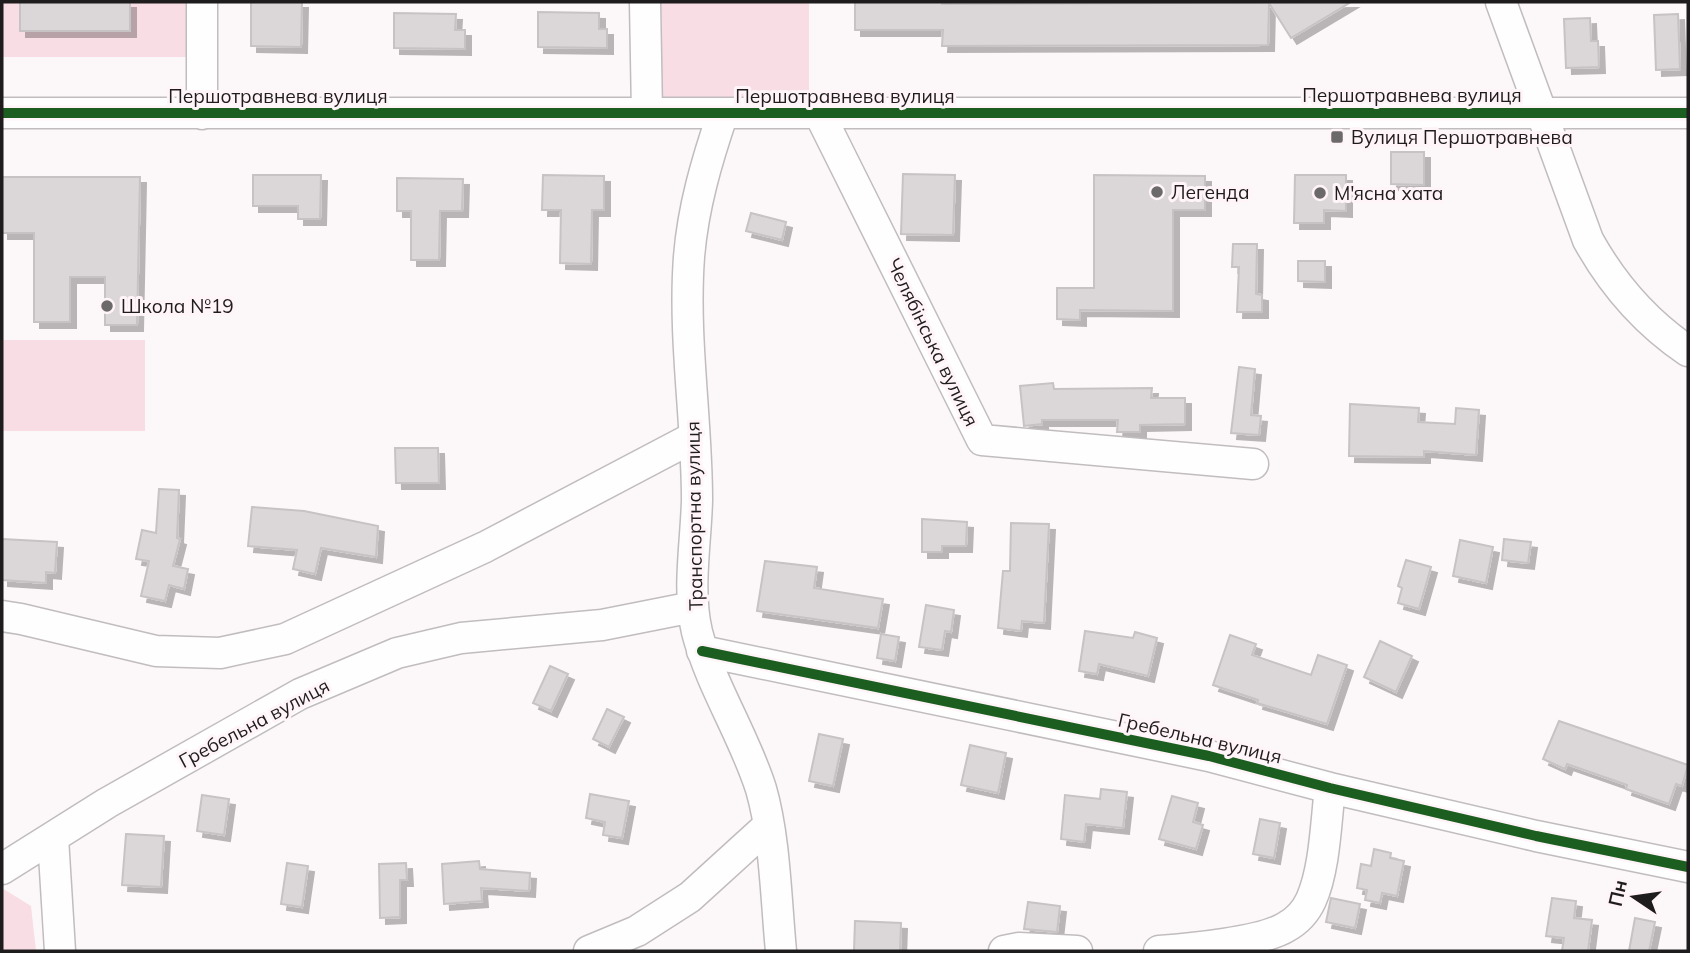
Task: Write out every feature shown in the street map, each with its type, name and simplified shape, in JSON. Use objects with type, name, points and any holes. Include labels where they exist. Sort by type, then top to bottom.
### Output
[{"type":"street","points":[[202,2],[202,114]]},
{"type":"street","points":[[645,2],[647,113]]},
{"type":"street","points":[[1501,2],[1588,240],[1606,272],[1628,300],[1655,326],[1688,351]]},
{"type":"street","name":"Першотравнева вулиця","points":[[2,113],[1688,113]]},
{"type":"street","name":"Транспортна вулиця","points":[[723,113],[698,195],[689,256],[688,306],[697,498],[693,607],[702,651],[750,757],[761,791],[768,826],[781,951]]},
{"type":"street","name":"Челябінська вулиця","points":[[819,113],[982,440],[1253,464]]},
{"type":"street","points":[[2,617],[21,619],[156,651],[220,653],[285,639],[485,547],[694,437]]},
{"type":"street","name":"Гребельна вулиця","points":[[2,869],[107,803],[300,694],[397,653],[461,638],[602,625],[693,607]]},
{"type":"street","name":"Гребельна вулиця","points":[[702,651],[1209,756],[1330,788],[1536,836],[1688,867]]},
{"type":"street","points":[[1159,951],[1190,949],[1259,937],[1285,929],[1300,917],[1311,899],[1320,866],[1330,788]]},
{"type":"street","points":[[589,951],[637,931],[690,897],[768,826]]},
{"type":"street","points":[[53,838],[60,951]]},
{"type":"street","points":[[1004,951],[1019,948],[1077,951]]},
{"type":"shaded area","points":[[2,2],[188,2],[188,57],[2,57]]},
{"type":"shaded area","points":[[655,2],[809,2],[809,105],[657,105]]},
{"type":"shaded area","points":[[2,340],[145,340],[145,431],[2,431]]},
{"type":"shaded area","points":[[2,888],[31,906],[36,951],[2,951]]},
{"type":"building","points":[[20,2],[130,2],[130,31],[20,31]]},
{"type":"building","points":[[251,2],[302,2],[301,47],[251,46]]},
{"type":"building","points":[[855,2],[1351,2],[1291,38],[1269,3],[1268,45],[942,46],[943,30],[855,30]]},
{"type":"building","points":[[538,12],[599,13],[599,29],[607,29],[607,48],[538,47]]},
{"type":"building","points":[[394,13],[456,14],[455,30],[465,30],[465,49],[394,48]]},
{"type":"building","points":[[1678,14],[1680,69],[1656,70],[1654,15]]},
{"type":"building","points":[[1590,18],[1591,41],[1598,41],[1599,67],[1566,68],[1564,19]]},
{"type":"building","points":[[1391,152],[1424,152],[1424,185],[1391,184]]},
{"type":"building","points":[[903,174],[955,175],[953,235],[901,234]]},
{"type":"building","points":[[253,175],[321,175],[320,219],[298,219],[298,206],[253,206]]},
{"type":"building","points":[[543,175],[604,176],[604,210],[592,210],[591,264],[560,263],[561,210],[542,210]]},
{"type":"building","points":[[1094,175],[1205,176],[1205,210],[1173,210],[1173,311],[1080,310],[1080,320],[1057,319],[1057,288],[1094,288]]},
{"type":"building","points":[[1295,175],[1346,175],[1346,211],[1324,210],[1324,223],[1294,223]]},
{"type":"building","points":[[2,177],[140,177],[137,325],[105,325],[105,277],[70,277],[70,322],[34,322],[34,233],[2,233]]},
{"type":"building","points":[[397,178],[463,179],[462,211],[440,211],[439,260],[411,260],[411,211],[397,211]]},
{"type":"building","points":[[751,213],[786,222],[782,240],[746,231]]},
{"type":"building","points":[[1233,244],[1257,244],[1256,294],[1262,295],[1262,312],[1237,312],[1239,267],[1232,267]]},
{"type":"building","points":[[1298,261],[1325,261],[1325,282],[1298,281]]},
{"type":"building","points":[[1239,367],[1255,369],[1251,415],[1261,416],[1259,435],[1231,433]]},
{"type":"building","points":[[1053,383],[1054,389],[1152,388],[1151,398],[1185,398],[1185,424],[1140,425],[1140,432],[1117,432],[1118,420],[1042,420],[1042,424],[1024,426],[1020,386]]},
{"type":"building","points":[[1350,404],[1419,408],[1418,422],[1455,424],[1456,408],[1479,410],[1476,455],[1424,451],[1424,457],[1349,456]]},
{"type":"building","points":[[395,448],[438,448],[439,483],[396,483]]},
{"type":"building","points":[[159,489],[179,490],[177,538],[180,539],[173,566],[188,569],[184,589],[169,585],[165,601],[141,596],[149,561],[136,559],[142,530],[156,533]]},
{"type":"building","points":[[252,507],[304,511],[378,526],[376,557],[321,548],[315,574],[293,569],[297,550],[248,546]]},
{"type":"building","points":[[922,519],[967,522],[966,546],[942,546],[942,552],[922,552]]},
{"type":"building","points":[[1011,523],[1049,524],[1044,623],[1022,621],[1021,631],[998,628],[1003,571],[1010,571]]},
{"type":"building","points":[[2,539],[57,542],[55,573],[46,572],[46,583],[2,580]]},
{"type":"building","points":[[1504,539],[1531,542],[1528,563],[1502,560]]},
{"type":"building","points":[[1460,540],[1493,547],[1486,583],[1453,576]]},
{"type":"building","points":[[1406,560],[1431,567],[1419,609],[1398,603],[1402,588],[1398,586]]},
{"type":"building","points":[[765,561],[817,567],[814,588],[883,599],[878,628],[757,611]]},
{"type":"building","points":[[926,605],[954,610],[951,632],[945,631],[942,650],[919,647]]},
{"type":"building","points":[[1085,631],[1133,638],[1135,632],[1157,638],[1148,676],[1099,664],[1097,674],[1079,671]]},
{"type":"building","points":[[881,634],[899,637],[895,661],[877,658]]},
{"type":"building","points":[[1230,635],[1256,644],[1252,655],[1311,675],[1318,655],[1347,665],[1327,724],[1257,703],[1258,700],[1213,685]]},
{"type":"building","points":[[1380,641],[1412,656],[1396,692],[1364,677]]},
{"type":"building","points":[[550,666],[568,674],[551,711],[533,703]]},
{"type":"building","points":[[607,709],[624,717],[609,747],[593,739]]},
{"type":"building","points":[[1559,721],[1688,765],[1682,786],[1676,784],[1669,804],[1626,789],[1627,785],[1567,764],[1565,769],[1543,759]]},
{"type":"building","points":[[819,734],[843,739],[833,786],[809,781]]},
{"type":"building","points":[[970,745],[1006,753],[998,793],[961,785]]},
{"type":"building","points":[[1101,789],[1127,792],[1123,828],[1086,824],[1084,842],[1061,839],[1065,795],[1100,799]]},
{"type":"building","points":[[590,794],[629,801],[622,838],[603,835],[605,822],[586,818]]},
{"type":"building","points":[[202,795],[229,799],[224,835],[197,831]]},
{"type":"building","points":[[1172,796],[1198,803],[1193,822],[1203,825],[1196,849],[1159,839]]},
{"type":"building","points":[[1260,819],[1280,823],[1274,858],[1253,854]]},
{"type":"building","points":[[126,834],[164,836],[161,887],[122,885]]},
{"type":"building","points":[[1374,849],[1391,853],[1390,858],[1404,861],[1397,896],[1382,893],[1380,903],[1365,900],[1367,890],[1357,888],[1361,864],[1371,866]]},
{"type":"building","points":[[479,861],[480,869],[530,873],[529,891],[481,888],[482,901],[444,904],[442,864]]},
{"type":"building","points":[[287,863],[308,866],[302,907],[281,904]]},
{"type":"building","points":[[406,863],[407,880],[400,880],[400,917],[380,918],[379,864]]},
{"type":"building","points":[[1331,898],[1360,904],[1355,928],[1326,922]]},
{"type":"building","points":[[1552,898],[1576,901],[1574,918],[1592,920],[1588,951],[1562,951],[1564,938],[1546,936]]},
{"type":"building","points":[[1028,902],[1060,906],[1057,932],[1024,929]]},
{"type":"building","points":[[1635,918],[1655,922],[1649,951],[1629,951]]},
{"type":"building","points":[[855,921],[901,923],[900,951],[854,951]]},
{"type":"cycle path","points":[[2,113],[1688,113]]},
{"type":"cycle path","points":[[702,651],[1209,756],[1330,788],[1536,836],[1688,867]]},
{"type":"place","name":"Вулиця Першотравнева","points":[[1337,137]]},
{"type":"place","name":"Легенда","points":[[1157,192]]},
{"type":"place","name":"М'ясна хата","points":[[1320,193]]},
{"type":"place","name":"Школа №19","points":[[107,306]]}]
